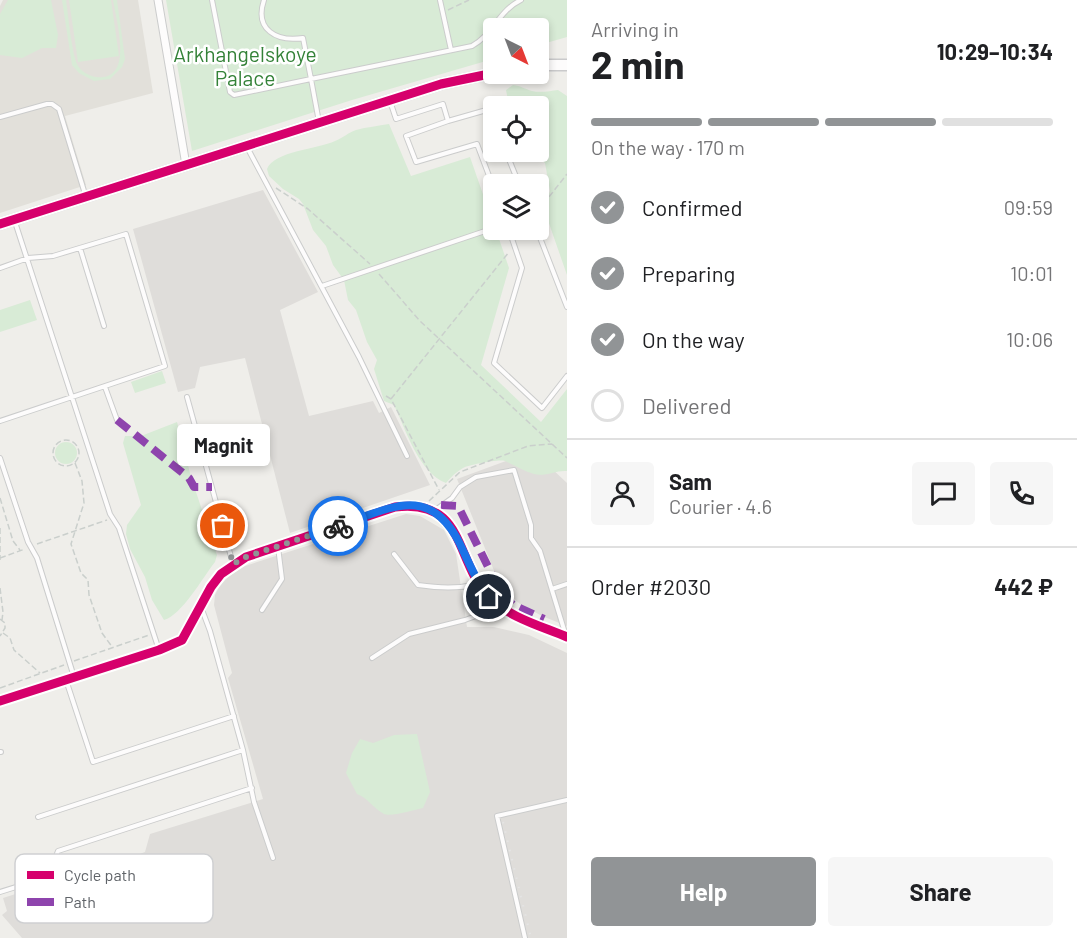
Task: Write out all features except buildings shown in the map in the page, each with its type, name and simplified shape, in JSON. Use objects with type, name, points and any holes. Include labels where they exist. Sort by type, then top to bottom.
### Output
[{"type":"street","points":[[158,0],[186,165]]},
{"type":"street","points":[[549,65],[567,65]]},
{"type":"street","points":[[0,224],[441,84],[483,75]]},
{"type":"street","points":[[0,701],[159,650],[182,640],[211,587],[221,574],[246,557],[395,507],[410,505],[423,506],[445,520],[479,584],[500,607],[515,616],[567,637]]},
{"type":"lane","points":[[212,0],[231,94],[239,95],[472,46],[480,42],[505,9],[521,0]]},
{"type":"lane","points":[[264,0],[261,16],[269,32],[285,39],[303,38],[319,123]]},
{"type":"lane","points":[[440,0],[451,50]]},
{"type":"lane","points":[[390,101],[396,119],[443,104],[448,121]]},
{"type":"lane","points":[[0,117],[47,104],[57,106],[86,196]]},
{"type":"lane","points":[[483,111],[406,136],[416,162],[477,144],[488,174]]},
{"type":"lane","points":[[246,146],[322,286],[406,456]]},
{"type":"lane","points":[[14,219],[71,398],[113,518],[119,528],[159,650]]},
{"type":"lane","points":[[322,286],[483,232]]},
{"type":"lane","points":[[0,268],[27,258],[53,256],[126,234],[165,366],[0,421]]},
{"type":"lane","points":[[512,240],[522,268],[494,363],[542,408],[567,376]]},
{"type":"lane","points":[[541,240],[567,307]]},
{"type":"lane","points":[[80,248],[104,326]]},
{"type":"lane","points":[[105,387],[117,420]]},
{"type":"lane","points":[[187,397],[233,564]]},
{"type":"lane","points":[[0,458],[31,547],[38,558],[69,663],[70,678],[93,762],[234,716]]},
{"type":"lane","points":[[434,511],[452,498],[460,487],[476,477],[514,470],[531,525],[531,538],[540,551],[567,637]]},
{"type":"lane","points":[[262,610],[282,579],[278,546]]},
{"type":"lane","points":[[394,554],[418,585],[461,588],[479,584]]},
{"type":"lane","points":[[552,589],[567,584]]},
{"type":"lane","points":[[201,607],[234,716],[254,802],[273,858]]},
{"type":"lane","points":[[372,658],[409,634],[465,620],[500,607]]},
{"type":"lane","points":[[38,817],[243,750]]},
{"type":"lane","points":[[57,854],[58,851],[252,788]]},
{"type":"lane","points":[[525,938],[498,816],[567,800]]},
{"type":"lane","points":[[0,892],[15,888]]},
{"type":"path","points":[[443,12],[469,0]]},
{"type":"path","points":[[549,197],[567,174]]},
{"type":"path","points":[[263,179],[308,209],[374,268],[420,321],[567,458]]},
{"type":"path","points":[[391,399],[518,240]]},
{"type":"path","points":[[375,391],[391,399],[439,491]]},
{"type":"path","points":[[67,440],[76,444],[80,454],[75,463],[65,466],[56,461],[53,452],[58,443],[67,440]]},
{"type":"path","points":[[423,506],[460,472],[528,446],[553,444]]},
{"type":"path","points":[[75,463],[82,481],[84,503],[71,544],[81,573],[88,580],[89,595],[102,633],[113,648]]},
{"type":"path","points":[[0,498],[13,542],[21,550]]},
{"type":"path","points":[[0,528],[0,558],[113,518]]},
{"type":"path","points":[[0,588],[3,612],[1,619],[5,626],[0,636]]},
{"type":"path","points":[[3,633],[10,638],[14,650],[40,673]]},
{"type":"path","points":[[0,688],[154,634]]},
{"type":"shaded area","points":[[3,0],[138,0],[153,93],[65,116],[86,185],[0,213],[0,6]]},
{"type":"shaded area","points":[[263,190],[318,292],[280,310],[309,416],[373,401],[379,413],[391,407],[430,485],[290,533],[245,358],[200,367],[195,388],[178,392],[133,229]]},
{"type":"shaded area","points":[[533,451],[567,483],[567,626],[520,604],[507,593],[497,578],[457,479]]},
{"type":"shaded area","points":[[406,514],[420,516],[444,530],[456,554],[467,627],[494,627],[529,635],[567,653],[567,938],[22,938],[2,915],[7,911],[3,898],[15,894],[15,923],[213,923],[213,854],[140,854],[145,852],[150,834],[263,799],[228,678],[232,673],[214,605],[219,587],[229,576],[245,566]]},
{"type":"green space","points":[[8,0],[51,0],[58,35],[56,48],[42,48],[22,58],[0,55],[0,14]]},
{"type":"green space","points":[[62,0],[66,0],[77,64],[85,73],[96,77],[108,76],[116,70],[119,60],[119,34],[113,0],[117,0],[125,59],[122,67],[110,79],[94,81],[79,73],[72,65]]},
{"type":"green space","points":[[69,0],[111,0],[119,56],[78,62]]},
{"type":"green space","name":"Arkhangelskoye Palace","points":[[166,0],[567,0],[567,37],[549,42],[549,18],[483,18],[483,62],[352,100],[192,151]]},
{"type":"green space","points":[[513,85],[535,92],[558,90],[567,96],[567,275],[549,223],[549,174],[547,174],[544,162],[549,162],[549,96],[507,96],[506,90]]},
{"type":"green space","points":[[389,124],[411,176],[470,157],[483,194],[483,240],[499,240],[509,268],[481,365],[541,422],[567,389],[567,471],[538,475],[505,461],[496,461],[463,468],[446,483],[428,470],[414,450],[394,405],[384,401],[374,369],[377,360],[367,342],[356,310],[348,300],[344,280],[333,265],[326,246],[313,230],[303,204],[269,176],[267,169],[271,163],[287,154],[327,144],[356,130]]},
{"type":"green space","points":[[30,300],[37,320],[0,332],[0,310]]},
{"type":"green space","points":[[162,371],[166,383],[135,393],[131,382]]},
{"type":"green space","points":[[177,422],[191,477],[217,555],[215,562],[192,595],[178,611],[164,620],[152,600],[145,577],[130,549],[126,534],[127,525],[141,505],[123,443],[125,436],[141,436]]},
{"type":"green space","points":[[66,442],[74,445],[77,453],[74,461],[66,464],[58,461],[55,453],[58,445]]},
{"type":"green space","points":[[417,734],[430,792],[423,808],[397,814],[384,814],[357,794],[346,773],[352,753],[360,739],[373,743],[394,735]]},
{"type":"railway","points":[[503,822],[531,938]]},
{"type":"marked path","points":[[117,420],[189,478],[194,487],[212,487]]},
{"type":"marked path","points":[[441,505],[458,506],[499,589],[513,605],[544,619]]},
{"type":"cycle path","points":[[0,224],[441,84],[483,75]]},
{"type":"cycle path","points":[[0,701],[159,650],[182,640],[211,587],[221,574],[246,557],[395,507],[418,507],[435,512],[447,522],[478,582],[489,597],[506,611],[567,637]]},
{"type":"way so far","points":[[223,526],[233,564],[246,557],[338,526]]},
{"type":"place","name":"Magnit","points":[[223,526]]},
{"type":"route","points":[[338,526],[395,507],[423,506],[434,511],[449,526],[479,584],[489,597]]}]
